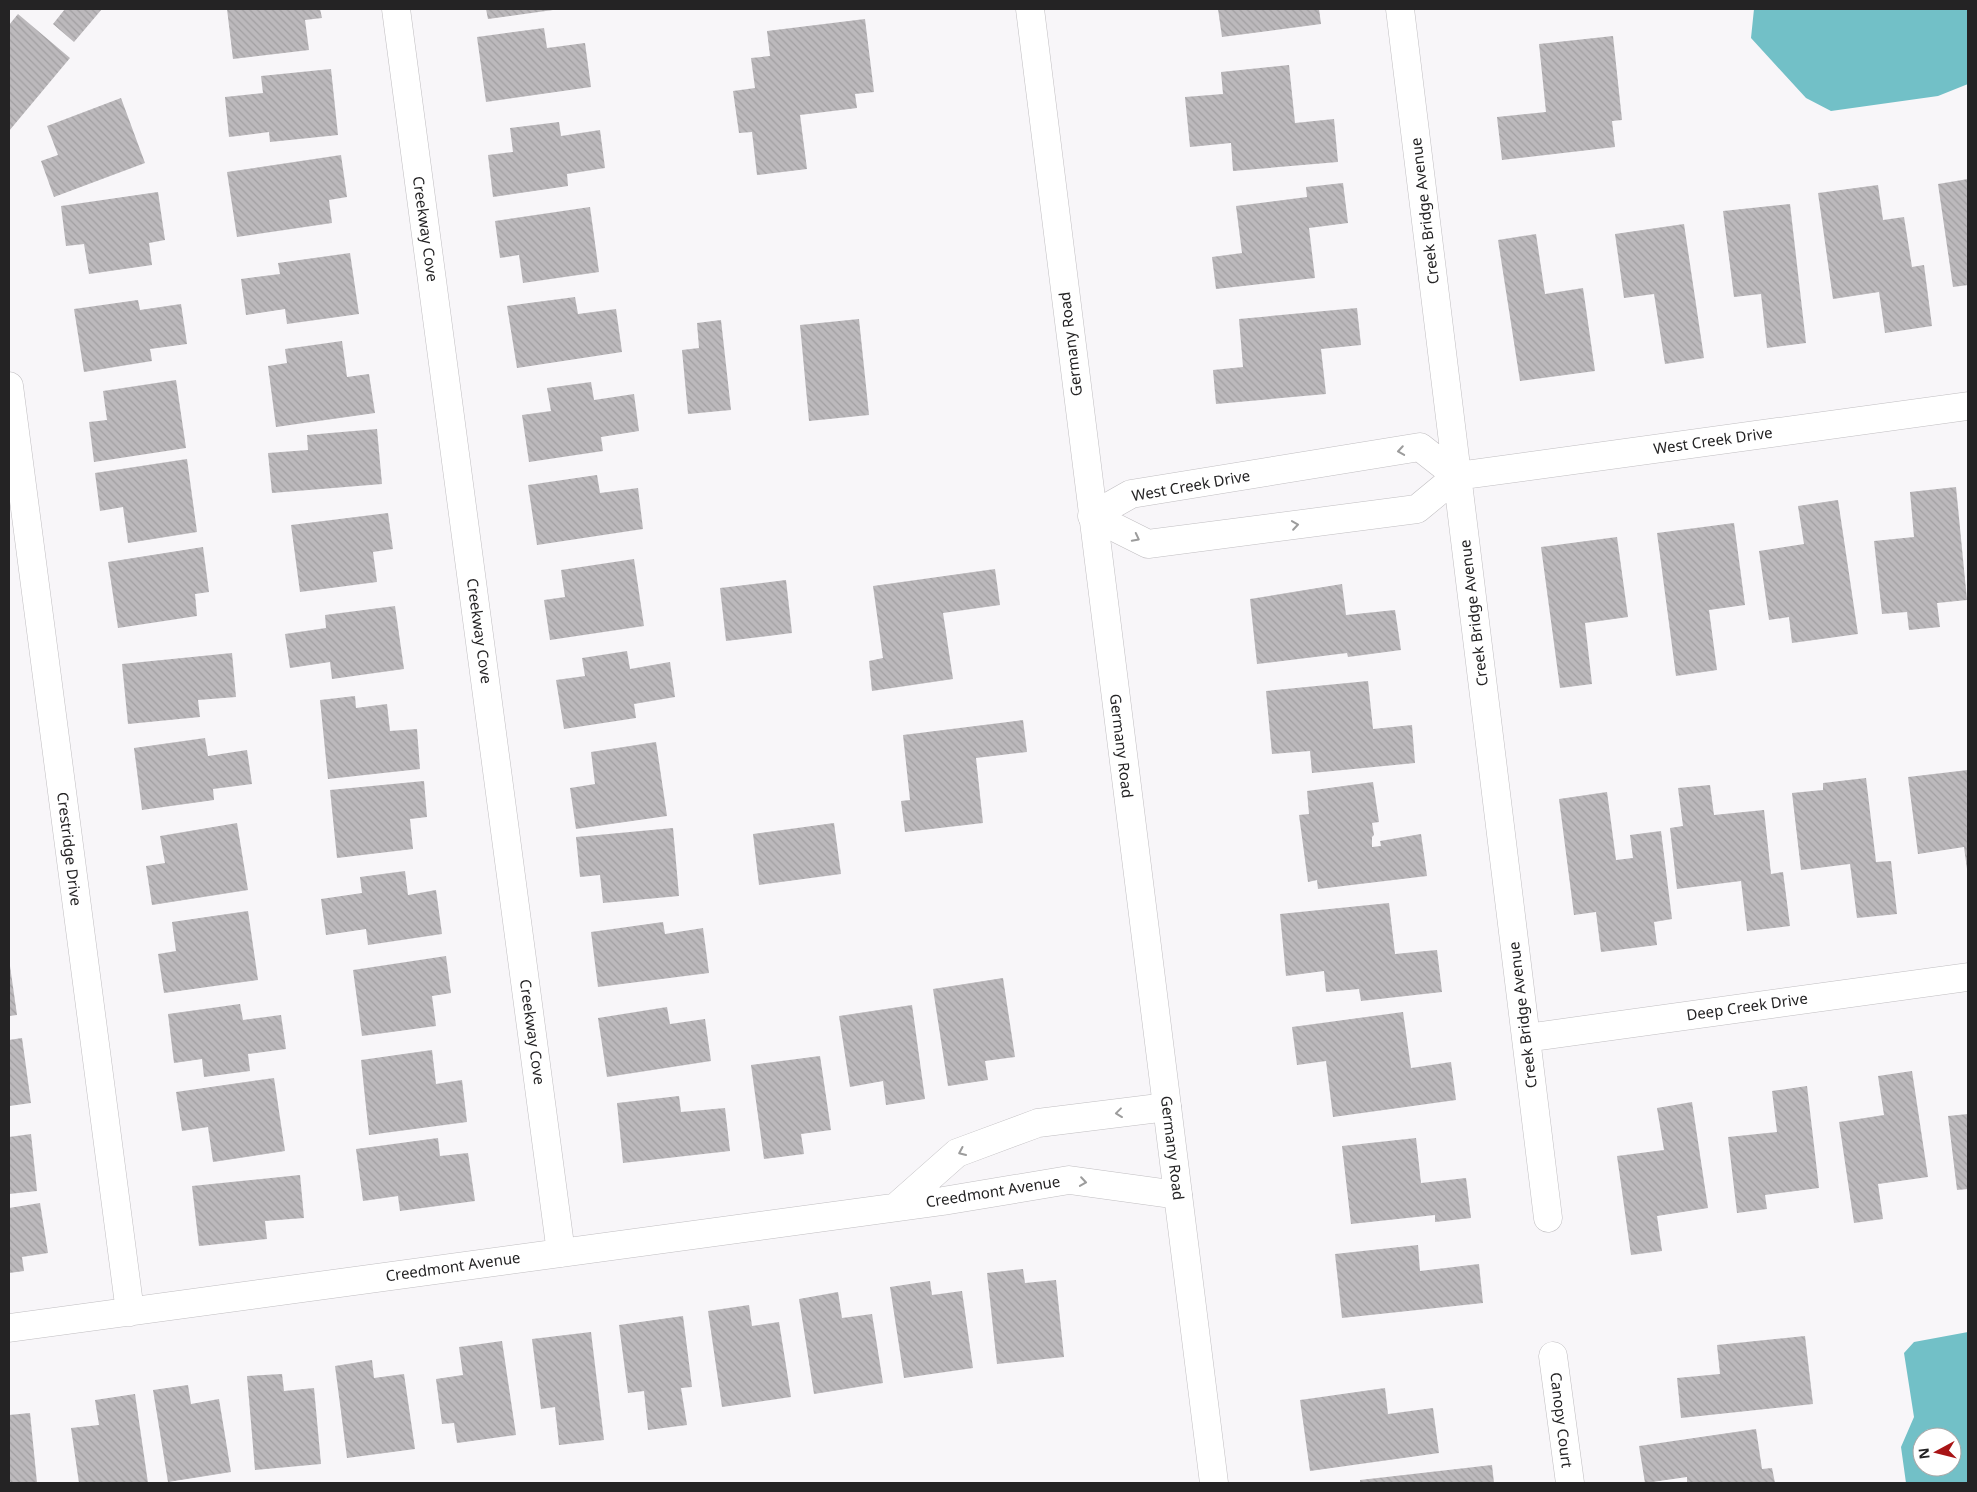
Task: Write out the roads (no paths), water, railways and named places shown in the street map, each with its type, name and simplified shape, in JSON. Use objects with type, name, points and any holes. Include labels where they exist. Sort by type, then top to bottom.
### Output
[{"type":"street","name":"Creekway Cove","points":[[396,9],[561,1253]]},
{"type":"street","name":"Germany Road","points":[[1030,9],[1214,1483]]},
{"type":"street","name":"Creek Bridge Avenue","points":[[1400,9],[1548,1218]]},
{"type":"street","name":"Crestridge Drive","points":[[9,386],[130,1312]]},
{"type":"street","name":"West Creek Drive","points":[[1092,516],[1131,494],[1420,447],[1457,476],[1968,406]]},
{"type":"street","points":[[1092,516],[1148,544],[1417,509],[1457,476]]},
{"type":"street","name":"Deep Creek Drive","points":[[1526,1038],[1968,977]]},
{"type":"street","name":"Creedmont Avenue","points":[[896,1207],[956,1153],[1038,1123],[1167,1108]]},
{"type":"street","name":"Creedmont Avenue","points":[[9,1328],[943,1201],[1069,1180],[1178,1195]]},
{"type":"street","name":"Canopy Court","points":[[1553,1356],[1570,1483]]},
{"type":"water","points":[[1754,9],[1968,9],[1968,84],[1938,96],[1831,111],[1806,98],[1751,38]]},
{"type":"water","points":[[1968,1332],[1968,1483],[1906,1483],[1901,1447],[1914,1417],[1904,1353],[1914,1342]]}]
